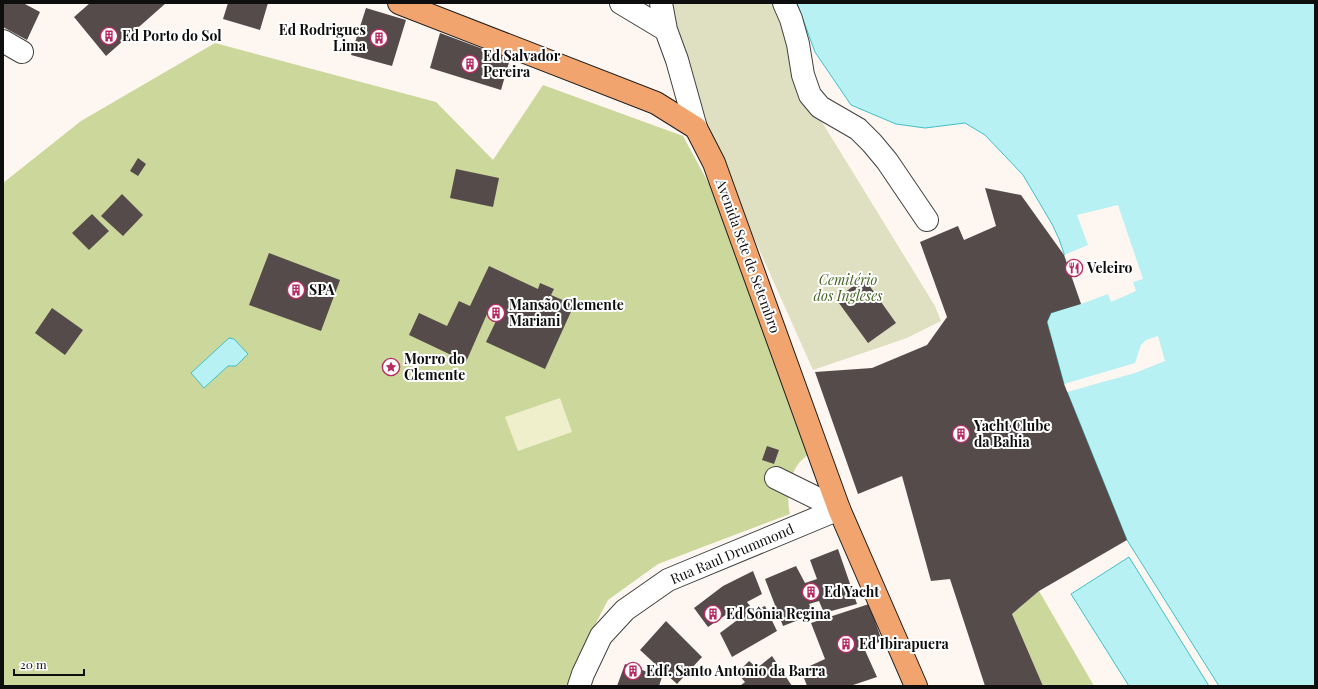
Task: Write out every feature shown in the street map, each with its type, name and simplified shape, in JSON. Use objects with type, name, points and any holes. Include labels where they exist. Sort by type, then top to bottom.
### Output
[{"type":"main road","points":[[399,3],[656,103],[696,128]]},
{"type":"main road","name":"Avenida Sete de Setembro","points":[[696,128],[714,163],[839,509],[915,686]]},
{"type":"street","points":[[621,3],[666,30]]},
{"type":"street","points":[[661,3],[666,30],[677,60],[696,128]]},
{"type":"street","points":[[784,3],[793,25],[803,75],[810,95],[820,107],[858,129],[872,143],[887,161],[927,220]]},
{"type":"street","points":[[3,41],[22,52]]},
{"type":"street","points":[[776,478],[839,509]]},
{"type":"street","name":"Rua Raul Drummond","points":[[579,686],[601,636],[625,610],[668,580],[839,509]]},
{"type":"green space","name":"Cemitério dos Ingleses","points":[[666,3],[776,3],[806,96],[935,306],[941,321],[907,338],[813,370],[704,126]]},
{"type":"green space","name":"Morro do Clemente","points":[[215,43],[436,102],[493,160],[543,85],[683,136],[715,195],[811,452],[799,463],[793,474],[788,494],[790,514],[658,564],[608,600],[577,659],[568,686],[3,686],[3,183],[81,121]]},
{"type":"green space","points":[[560,398],[572,432],[518,451],[505,417]]},
{"type":"green space","points":[[1039,591],[1094,686],[1043,686],[1012,614]]},
{"type":"water","points":[[797,3],[1315,3],[1315,686],[1219,686],[1127,540],[1064,384],[1047,322],[1051,313],[1081,303],[1059,239],[1052,224],[1023,175],[985,135],[965,123],[925,128],[896,124],[851,105],[815,52]]},
{"type":"water","points":[[229,338],[234,339],[248,354],[236,366],[228,366],[204,388],[191,373]]},
{"type":"water","points":[[1129,557],[1209,686],[1129,686],[1071,594]]},
{"type":"pier","points":[[1118,205],[1143,279],[1133,282],[1136,291],[1111,302],[1108,294],[1081,304],[1064,255],[1088,245],[1077,215]]},
{"type":"pier","points":[[1158,336],[1165,361],[1135,373],[1067,392],[1064,384],[1135,363],[1141,345],[1146,340]]},
{"type":"building","points":[[3,3],[23,3],[40,12],[27,40],[3,27]]},
{"type":"building","name":"Ed Porto do Sol","points":[[90,3],[166,3],[106,56],[74,17]]},
{"type":"building","points":[[228,3],[268,3],[260,30],[223,19]]},
{"type":"building","name":"Ed Rodrigues Lima","points":[[366,8],[406,20],[392,66],[351,55]]},
{"type":"building","name":"Ed Salvador Pereira","points":[[440,33],[510,59],[501,90],[430,68]]},
{"type":"building","points":[[138,158],[146,164],[138,176],[130,171]]},
{"type":"building","points":[[456,169],[499,178],[493,207],[450,198]]},
{"type":"building","name":"Yacht Clube da Bahia","points":[[985,188],[1021,195],[1064,255],[1081,304],[1051,313],[1047,322],[1064,384],[1127,540],[1039,591],[1012,614],[1043,686],[985,686],[950,579],[931,581],[902,476],[858,494],[815,372],[872,368],[927,345],[947,317],[920,242],[958,226],[964,240],[996,226]]},
{"type":"building","points":[[122,194],[143,215],[123,236],[101,216]]},
{"type":"building","points":[[92,214],[109,231],[89,250],[72,233]]},
{"type":"building","name":"SPA","points":[[269,253],[340,280],[321,331],[249,305]]},
{"type":"building","points":[[489,266],[538,289],[540,283],[554,289],[551,295],[574,305],[545,369],[486,342],[497,319],[487,314],[466,362],[409,335],[419,313],[447,326],[459,301],[470,306]]},
{"type":"building","points":[[864,278],[896,323],[868,343],[836,299]]},
{"type":"building","points":[[52,308],[83,330],[65,355],[35,333]]},
{"type":"building","points":[[767,446],[779,450],[774,464],[762,460]]},
{"type":"building","name":"Ed Yacht","points":[[838,549],[857,604],[824,613],[819,601],[809,604],[814,614],[783,626],[765,579],[796,566],[805,583],[817,579],[810,560]]},
{"type":"building","name":"Ed Sônia Regina","points":[[753,571],[762,594],[747,602],[754,611],[765,606],[777,631],[732,657],[720,633],[744,615],[739,606],[708,627],[694,608],[723,586]]},
{"type":"building","name":"Ed Ibirapuera","points":[[869,604],[882,641],[864,648],[877,677],[850,686],[807,686],[801,670],[825,659],[811,623]]},
{"type":"building","points":[[666,621],[702,657],[677,684],[640,650]]},
{"type":"building","points":[[772,656],[792,686],[740,686],[745,682],[737,673],[749,661],[757,668]]},
{"type":"building","name":"Edf. Santo Antonio da Barra","points":[[625,664],[662,677],[659,686],[617,686]]},
{"type":"place","name":"Ed Porto do Sol","points":[[109,36]]},
{"type":"place","name":"Ed Rodrigues Lima","points":[[379,38]]},
{"type":"place","name":"Ed Salvador Pereira","points":[[470,64]]},
{"type":"place","name":"Veleiro","points":[[1074,268]]},
{"type":"place","name":"SPA","points":[[296,290]]},
{"type":"place","name":"Mansão Clemente Mariani","points":[[496,313]]},
{"type":"place","name":"Morro do Clemente","points":[[391,367]]},
{"type":"place","name":"Yacht Clube da Bahia","points":[[961,434]]},
{"type":"place","name":"Ed Yacht","points":[[811,592]]},
{"type":"place","name":"Ed Sônia Regina","points":[[713,614]]},
{"type":"place","name":"Ed Ibirapuera","points":[[846,644]]},
{"type":"place","name":"Edf. Santo Antonio da Barra","points":[[633,671]]}]
